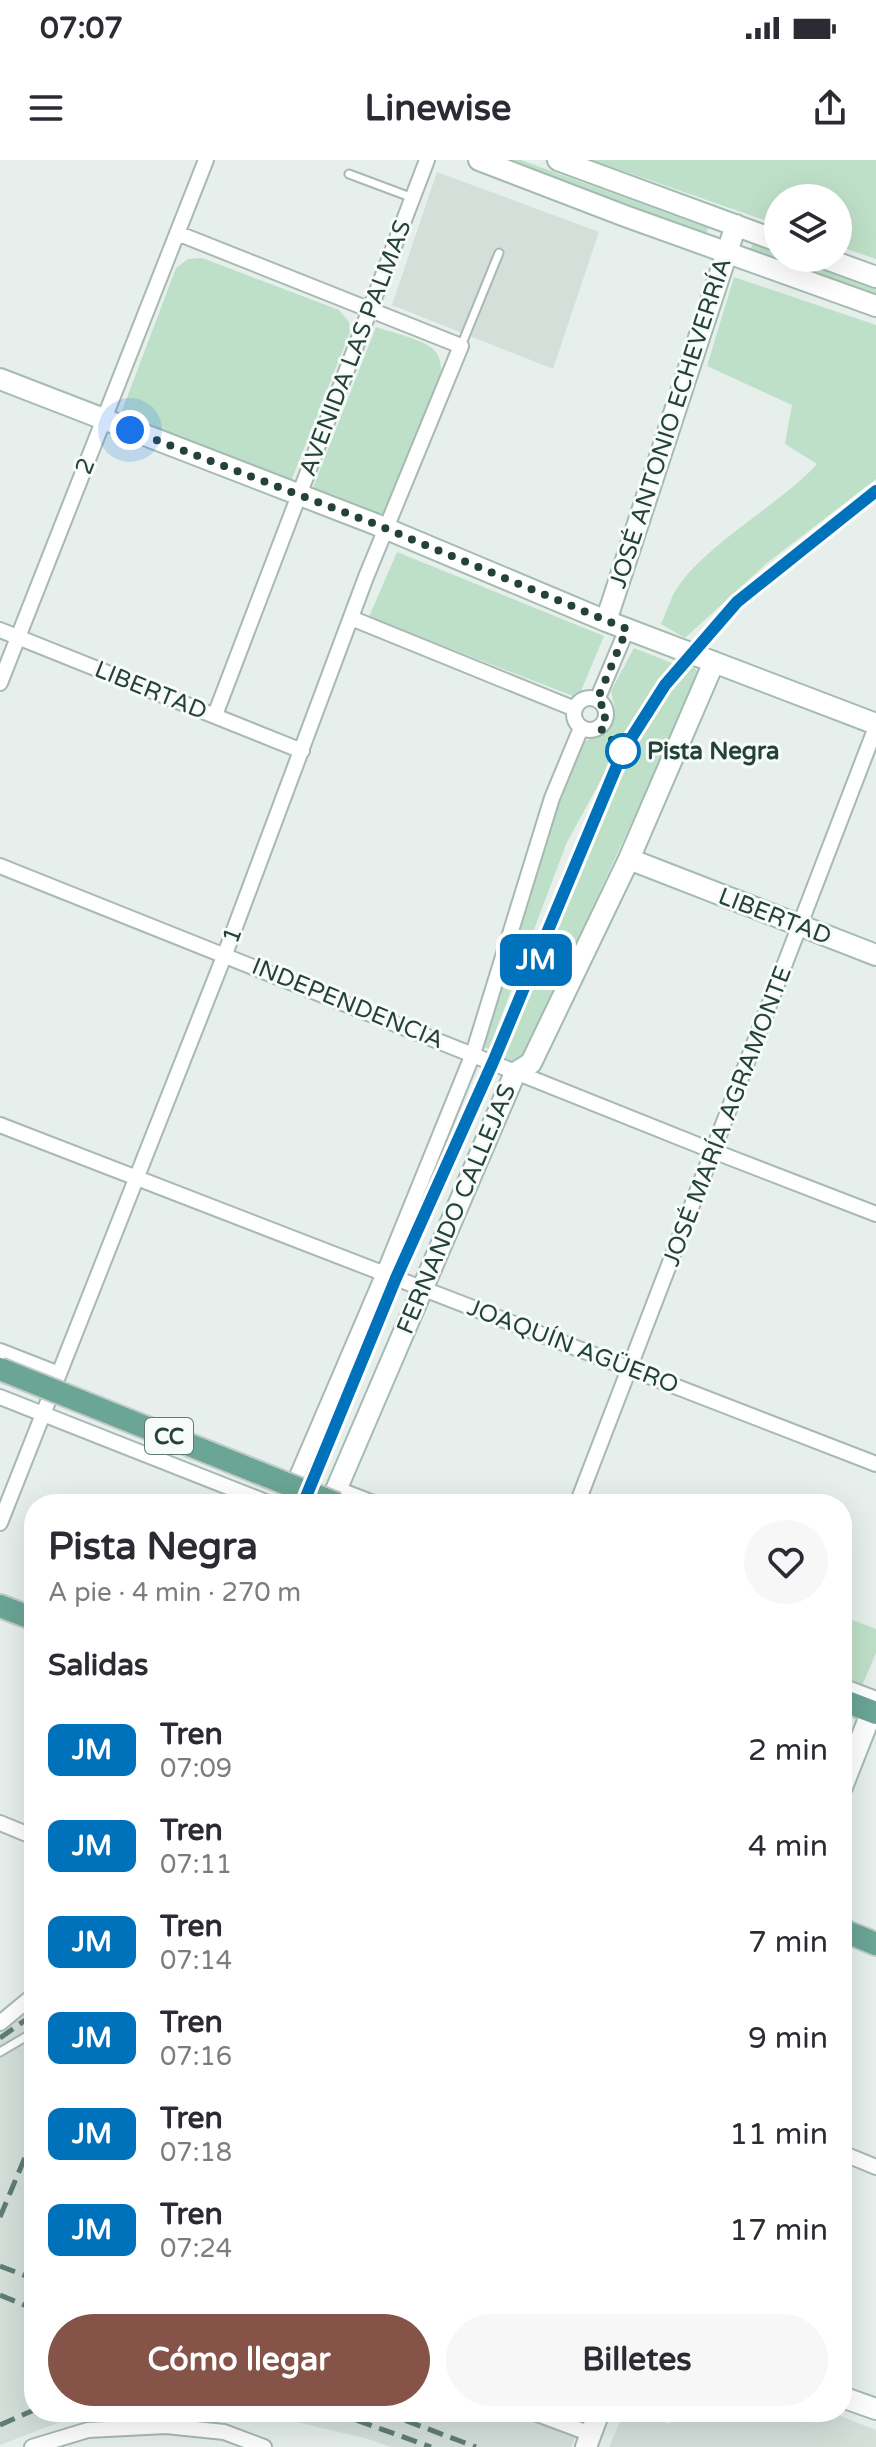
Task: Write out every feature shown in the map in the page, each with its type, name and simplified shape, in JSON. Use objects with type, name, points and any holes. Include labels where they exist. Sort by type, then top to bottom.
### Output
[{"type":"main road","name":"CC","points":[[0,1369],[322,1494]]},
{"type":"main road","points":[[0,1606],[24,1615]]},
{"type":"main road","points":[[852,1702],[875,1705]]},
{"type":"main road","points":[[852,1934],[876,1944]]},
{"type":"street","name":"2","points":[[0,683],[206,160]]},
{"type":"street","name":"AVENIDA LAS PALMAS","points":[[215,715],[427,160]]},
{"type":"street","points":[[479,160],[876,306]]},
{"type":"street","points":[[558,160],[764,236]]},
{"type":"street","name":"JOSÉ ANTONIO ECHEVERRÍA","points":[[606,621],[736,225]]},
{"type":"street","points":[[177,233],[461,346]]},
{"type":"street","points":[[852,268],[876,277]]},
{"type":"street","name":"1","points":[[0,1523],[225,954],[351,618],[461,346]]},
{"type":"street","points":[[0,379],[297,494],[606,621],[876,726]]},
{"type":"street","points":[[351,618],[575,709]]},
{"type":"street","points":[[597,700],[627,629]]},
{"type":"street","name":"LIBERTAD","points":[[0,630],[302,751]]},
{"type":"street","name":"FERNANDO CALLEJAS","points":[[337,1494],[515,1073],[531,1063],[629,859],[714,662]]},
{"type":"street","points":[[587,699],[597,700],[606,710],[604,723],[594,730],[581,728],[575,720],[575,709],[587,699]]},
{"type":"street","name":"JOSÉ MARÍA AGRAMONTE","points":[[581,1494],[876,726]]},
{"type":"street","points":[[289,1494],[473,1054],[552,798],[581,728]]},
{"type":"street","name":"LIBERTAD","points":[[629,859],[876,955]]},
{"type":"street","name":"INDEPENDENCIA","points":[[0,866],[876,1214]]},
{"type":"street","name":"JOAQUÍN AGÜERO","points":[[0,1125],[876,1464]]},
{"type":"street","points":[[0,1351],[59,1374]]},
{"type":"street","points":[[0,1397],[246,1494]]},
{"type":"street","points":[[852,1692],[875,1705],[852,1762]]},
{"type":"street","points":[[0,1823],[24,1833]]},
{"type":"street","points":[[0,2023],[24,2003]]},
{"type":"street","points":[[852,2157],[876,2167]]},
{"type":"street","points":[[852,2401],[876,2409]]},
{"type":"street","points":[[551,2422],[588,2441],[595,2422]]},
{"type":"street","points":[[32,2447],[88,2430],[166,2426],[224,2432],[264,2447]]},
{"type":"street","points":[[218,2447],[224,2432]]},
{"type":"lane","points":[[349,174],[413,198]]},
{"type":"lane","points":[[461,346],[499,253]]},
{"type":"lane","points":[[0,2052],[24,2038]]},
{"type":"shaded area","points":[[437,172],[599,232],[553,369],[392,305]]},
{"type":"shaded area","points":[[24,2014],[24,2422],[60,2422],[0,2445],[0,2030]]},
{"type":"shaded area","points":[[852,2421],[876,2430],[876,2447],[609,2447],[620,2422]]},
{"type":"shaded area","points":[[296,2422],[534,2422],[575,2438],[571,2447],[391,2447]]},
{"type":"green space","points":[[501,160],[521,160],[708,228],[706,236]]},
{"type":"green space","points":[[592,160],[876,160],[876,259],[852,251],[852,184],[764,184],[764,220]]},
{"type":"green space","points":[[753,244],[764,248],[764,256],[750,251]]},
{"type":"green space","points":[[202,258],[339,310],[349,322],[350,332],[290,484],[120,416],[176,268],[188,259]]},
{"type":"green space","points":[[809,272],[833,272],[876,287],[876,296]]},
{"type":"green space","points":[[734,277],[876,325],[876,479],[767,563],[685,638],[661,624],[673,595],[685,577],[701,560],[817,464],[785,444],[792,405],[707,366]]},
{"type":"green space","points":[[376,327],[430,347],[438,357],[442,376],[382,518],[312,490]]},
{"type":"green space","points":[[397,552],[604,636],[578,698],[369,617]]},
{"type":"green space","points":[[634,648],[677,665],[613,758],[567,842],[489,1049],[483,1047],[552,815],[585,741],[606,732],[615,709],[611,691]]},
{"type":"green space","points":[[691,663],[700,675],[523,1057],[517,1061],[505,1059],[501,1052],[560,900],[604,798],[659,705]]},
{"type":"green space","points":[[852,1620],[876,1629],[876,1653],[861,1688],[852,1685]]},
{"type":"railway","points":[[307,1494],[396,1278],[493,1062],[623,751],[665,685],[737,602],[876,491]]},
{"type":"railway","points":[[0,2038],[24,2021]]},
{"type":"railway","points":[[0,2217],[24,2160]]},
{"type":"railway","points":[[0,2266],[24,2275]]},
{"type":"railway","points":[[0,2295],[24,2305]]},
{"type":"railway","points":[[0,2425],[24,2414]]},
{"type":"railway","points":[[362,2422],[431,2447]]},
{"type":"railway","points":[[410,2422],[476,2447]]},
{"type":"train","name":"JM","points":[[307,1494],[396,1278],[493,1062],[623,751],[665,685],[737,602],[876,491]]},
{"type":"place","name":"Pista Negra","points":[[623,751]]},
{"type":"route","points":[[130,430],[375,524],[627,629],[597,700],[606,710],[600,728],[623,751]]}]
